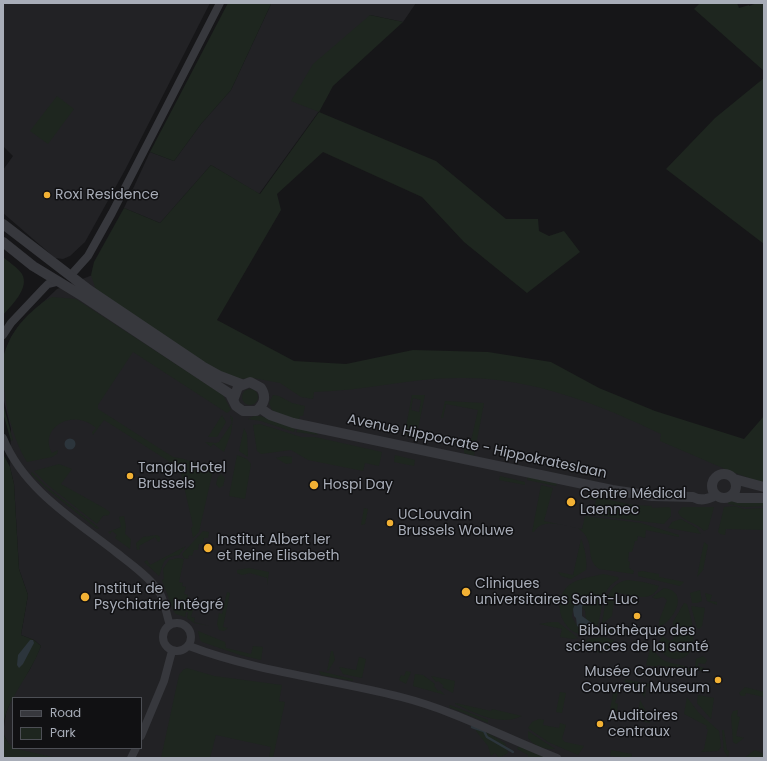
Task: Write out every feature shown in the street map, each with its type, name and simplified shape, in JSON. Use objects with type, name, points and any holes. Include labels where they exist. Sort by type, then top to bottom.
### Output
[{"type":"street","points":[[3,335],[11,323],[48,284],[70,276],[88,256],[112,213],[220,3]]},
{"type":"street","points":[[3,224],[70,276],[202,366],[220,376],[242,384]]},
{"type":"street","points":[[3,242],[56,282],[84,297],[234,398]]},
{"type":"street","points":[[250,382],[261,388],[265,397],[260,408],[252,412],[243,411],[236,406],[234,398],[236,390],[242,384],[250,382]]},
{"type":"street","name":"Avenue Hippocrate - Hippokrateslaan","points":[[260,408],[270,415],[292,423],[612,490],[652,496],[693,497],[714,491],[713,480],[720,474],[728,475],[734,479],[764,487]]},
{"type":"street","points":[[3,438],[13,460],[34,486],[131,564],[153,584],[162,596],[170,625]]},
{"type":"street","points":[[731,496],[736,488],[734,479]]},
{"type":"street","points":[[714,491],[723,498],[731,496],[738,498],[764,498]]},
{"type":"street","points":[[180,623],[188,628],[191,637],[188,646],[183,650],[172,651],[163,641],[164,632],[170,625],[180,623]]},
{"type":"street","points":[[188,646],[265,669],[402,697],[460,716],[557,758]]},
{"type":"street","points":[[142,734],[164,681],[172,651]]},
{"type":"street","points":[[131,758],[136,749]]},
{"type":"shaded area","points":[[3,3],[210,3],[125,170],[85,242],[70,256],[63,259],[55,258],[3,213],[3,170],[13,156],[3,146]]},
{"type":"shaded area","points":[[269,3],[416,3],[403,22],[370,15],[319,111],[259,194],[211,165],[160,223],[124,208],[150,152],[174,161],[201,124],[231,90],[271,4]]},
{"type":"shaded area","name":"UCLouvain Brussels Woluwe","points":[[95,274],[260,364],[477,364],[764,455],[764,758],[3,758],[9,745],[3,733],[6,713],[12,698],[12,749],[142,749],[142,697],[13,697],[30,669],[41,646],[34,640],[21,635],[28,595],[19,569],[14,484],[10,467],[11,429],[3,397],[4,355],[11,337],[20,324],[57,289]]},
{"type":"shaded area","points":[[68,439],[72,439],[74,440],[74,448],[68,449],[65,446],[65,442]]},
{"type":"shaded area","points":[[586,598],[582,607],[582,616],[593,624],[582,629],[577,626],[573,609],[577,600]]},
{"type":"shaded area","points":[[30,640],[33,640],[34,643],[23,664],[19,668],[17,665],[18,655]]},
{"type":"green space","points":[[228,3],[271,4],[231,90],[201,124],[174,161],[150,152]]},
{"type":"green space","points":[[700,3],[737,3],[739,8],[757,3],[764,3],[764,71],[694,9]]},
{"type":"green space","points":[[370,15],[403,22],[333,86],[319,112],[291,101],[313,64]]},
{"type":"green space","points":[[764,78],[764,244],[666,169],[715,118]]},
{"type":"green space","points":[[57,96],[74,109],[48,144],[30,131]]},
{"type":"green space","points":[[319,112],[436,161],[506,219],[538,219],[539,231],[549,236],[564,231],[580,252],[527,293],[464,242],[422,197],[323,152],[277,194],[281,210],[217,320],[294,361],[346,364],[413,350],[488,352],[551,362],[599,388],[655,411],[744,439],[764,416],[764,483],[732,472],[660,441],[661,434],[613,412],[562,394],[511,382],[458,378],[422,380],[314,392],[313,399],[301,397],[280,383],[253,378],[239,379],[218,372],[96,290],[91,275],[94,262],[124,208],[160,223],[211,165],[260,194]]},
{"type":"green space","points":[[3,257],[16,267],[22,274],[24,285],[15,302],[3,315]]},
{"type":"green space","points":[[52,297],[76,299],[223,395],[231,410],[227,413],[133,352],[98,405],[98,409],[173,457],[184,459],[213,470],[199,532],[193,538],[191,528],[193,526],[179,464],[176,461],[170,462],[104,420],[93,435],[92,432],[96,428],[87,422],[68,420],[60,423],[50,436],[49,444],[52,453],[58,450],[57,454],[52,457],[27,462],[16,438],[8,410],[5,395],[3,367],[4,354],[20,323],[37,307]]},
{"type":"green space","points":[[250,389],[256,391],[258,397],[256,403],[250,405],[244,403],[242,397],[244,391]]},
{"type":"green space","points":[[273,395],[279,396],[292,403],[305,406],[303,416],[300,416],[299,420],[284,416],[272,410],[269,403]]},
{"type":"green space","points":[[412,395],[425,395],[416,438],[408,436],[405,432]],"holes":[[[413,398],[421,400],[419,412],[411,410]]]},
{"type":"green space","points":[[445,401],[484,403],[474,456],[464,453],[464,444],[470,445],[478,410],[446,404],[443,418],[441,418]]},
{"type":"green space","points":[[3,404],[13,440],[11,441],[3,413]]},
{"type":"green space","points":[[222,415],[226,422],[217,437],[208,437]]},
{"type":"green space","points":[[230,415],[233,418],[231,433],[224,452],[213,444],[211,447],[205,442],[219,442],[232,423]]},
{"type":"green space","points":[[254,416],[260,416],[296,427],[294,432],[261,421],[248,419]]},
{"type":"green space","points":[[260,424],[301,437],[315,437],[382,452],[379,466],[365,463],[363,471],[308,460],[291,450],[261,454],[257,451],[253,425]]},
{"type":"green space","points":[[244,428],[247,434],[248,457],[239,451]]},
{"type":"green space","points":[[298,428],[316,432],[318,435],[296,432]]},
{"type":"green space","points":[[3,454],[10,467],[14,484],[19,569],[28,595],[21,635],[34,640],[41,646],[33,664],[14,697],[12,697],[5,717],[4,734],[12,749],[57,758],[3,758]]},
{"type":"green space","points":[[237,455],[247,459],[251,464],[245,499],[229,496]]},
{"type":"green space","points":[[395,455],[415,460],[414,466],[394,462]]},
{"type":"green space","points":[[284,456],[292,457],[292,463],[286,464],[276,458]]},
{"type":"green space","points":[[59,464],[72,469],[61,484],[104,508],[110,512],[109,515],[103,516],[97,524],[49,486],[34,471]]},
{"type":"green space","points":[[32,472],[47,487],[99,528],[97,529],[49,491],[31,474]]},
{"type":"green space","points":[[221,474],[225,478],[223,486],[219,488],[216,484],[218,477]]},
{"type":"green space","points":[[500,476],[525,482],[525,485],[499,480]]},
{"type":"green space","points":[[528,476],[557,482],[556,486],[527,480]]},
{"type":"green space","points":[[541,485],[553,488],[544,521],[558,524],[542,525],[532,532]]},
{"type":"green space","points":[[590,496],[634,505],[652,506],[652,508],[669,507],[671,509],[671,516],[664,524],[592,515],[586,513],[593,514],[596,500],[588,499]]},
{"type":"green space","points":[[728,500],[764,500],[764,506],[745,507],[728,504]]},
{"type":"green space","points":[[735,506],[744,509],[764,508],[764,530],[726,529],[725,535],[720,534],[718,532],[724,507]]},
{"type":"green space","points":[[682,507],[714,507],[708,529],[704,531],[698,526],[682,518],[678,512]]},
{"type":"green space","points":[[364,508],[368,509],[365,524],[361,525]]},
{"type":"green space","points":[[124,516],[126,527],[125,534],[131,539],[130,549],[115,538],[117,535],[112,531],[110,534],[108,532],[121,527],[119,517]]},
{"type":"green space","points":[[585,516],[641,523],[679,535],[679,537],[646,530],[645,538],[638,536],[632,552],[629,552],[629,568],[634,571],[633,574],[599,569],[592,560],[587,539],[578,528],[582,529]]},
{"type":"green space","points":[[681,519],[697,528],[701,534],[668,528],[672,522]]},
{"type":"green space","points":[[203,531],[209,532],[208,538],[204,538],[203,544],[199,544],[198,550],[194,550],[192,556],[189,555],[188,559],[184,558],[182,554]]},
{"type":"green space","points":[[157,535],[160,537],[160,541],[158,542],[155,537],[139,546],[140,549],[137,550],[136,543],[143,537]]},
{"type":"green space","points":[[581,539],[585,554],[586,570],[571,579],[561,576],[558,572],[573,575]]},
{"type":"green space","points":[[704,542],[708,545],[703,570],[697,577]]},
{"type":"green space","points":[[186,546],[179,555],[165,560],[159,576],[144,562],[147,560],[150,565]]},
{"type":"green space","points":[[178,558],[184,559],[179,582],[183,583],[182,586],[186,587],[184,594],[188,595],[187,602],[190,602],[189,609],[193,610],[191,617],[195,618],[194,622],[209,626],[194,623],[187,618],[188,612],[186,612],[185,617],[174,612],[162,580],[164,579],[163,569],[169,560]]},
{"type":"green space","points":[[249,568],[269,572],[267,585],[267,578],[250,573],[242,575],[237,573],[237,570]]},
{"type":"green space","points":[[642,571],[659,574],[659,577],[684,582],[680,586],[638,576],[638,572]]},
{"type":"green space","points":[[603,574],[618,577],[619,579],[607,589],[604,595],[599,622],[596,629],[587,635],[578,634],[565,624],[562,616],[560,600],[563,592],[569,585],[581,579]],"holes":[[[586,598],[582,607],[585,611],[586,620],[592,623],[592,625],[586,629],[577,626],[572,617],[575,604],[579,600]]]},
{"type":"green space","points":[[628,580],[659,586],[656,592],[646,597],[617,593],[614,599],[612,616],[602,624],[606,603],[611,591],[621,582]]},
{"type":"green space","points":[[664,588],[677,595],[678,601],[674,614],[659,627],[659,621],[667,600],[663,597],[656,599],[652,597]]},
{"type":"green space","points":[[700,590],[702,601],[692,603],[690,593]]},
{"type":"green space","points":[[227,592],[230,593],[223,627],[228,628],[224,631],[219,630],[217,624],[219,613],[222,614]]},
{"type":"green space","points":[[705,593],[712,595],[710,601],[717,602],[717,605],[707,601]]},
{"type":"green space","points":[[684,603],[687,604],[691,620],[693,642],[689,653],[685,657],[674,659],[663,653],[659,642],[662,636],[670,641],[674,639],[673,622]]},
{"type":"green space","points":[[691,606],[705,608],[702,626],[699,629],[697,628]]},
{"type":"green space","points":[[558,622],[578,638],[573,639],[560,637],[562,629],[539,624]]},
{"type":"green space","points":[[607,625],[612,628],[612,634],[603,633],[603,626]]},
{"type":"green space","points":[[198,631],[225,642],[226,648],[251,654],[253,646],[263,647],[261,660],[240,655],[202,642]]},
{"type":"green space","points":[[603,637],[614,640],[610,648],[605,648],[586,642],[587,639]]},
{"type":"green space","points":[[580,642],[592,649],[606,654],[570,646]]},
{"type":"green space","points":[[650,649],[665,661],[688,667],[693,672],[658,665],[657,667],[646,665]]},
{"type":"green space","points":[[331,651],[333,651],[335,660],[327,671]]},
{"type":"green space","points":[[703,656],[707,660],[705,664],[698,663],[698,666],[704,668],[703,671],[698,670],[695,666],[696,659]]},
{"type":"green space","points":[[359,657],[366,659],[362,678],[343,674],[339,667],[356,670]]},
{"type":"green space","points":[[187,668],[214,676],[282,685],[279,701],[285,702],[273,758],[269,758],[271,747],[216,735],[210,758],[161,758],[179,675]]},
{"type":"green space","points":[[319,671],[353,679],[353,681],[321,675]]},
{"type":"green space","points":[[406,671],[411,672],[406,684],[399,680],[401,675],[404,676]]},
{"type":"green space","points":[[415,674],[423,675],[435,684],[434,686],[438,691],[440,690],[445,695],[413,686]]},
{"type":"green space","points":[[431,676],[455,681],[453,693],[442,687],[444,686],[438,681],[436,682]]},
{"type":"green space","points":[[625,679],[653,685],[646,687],[645,698],[639,690],[625,683]]},
{"type":"green space","points":[[745,687],[764,692],[764,697],[746,693],[745,696],[741,696],[739,693]]},
{"type":"green space","points":[[614,688],[618,692],[615,703],[618,704],[617,712],[610,710]]},
{"type":"green space","points":[[560,692],[566,693],[562,713],[556,712]]},
{"type":"green space","points":[[698,695],[714,698],[711,719],[697,703]]},
{"type":"green space","points":[[687,697],[698,712],[719,731],[721,747],[718,751],[701,752],[704,749],[708,729],[706,729],[707,726],[684,714]]},
{"type":"green space","points":[[640,700],[646,711],[650,723],[637,720]]},
{"type":"green space","points":[[455,703],[522,716],[505,720],[488,718]]},
{"type":"green space","points":[[450,705],[488,720],[488,723],[449,707]]},
{"type":"green space","points":[[738,710],[737,716],[740,717],[736,736],[744,738],[736,744],[733,742],[731,716],[733,711]]},
{"type":"green space","points":[[539,719],[544,720],[543,725],[559,728],[560,723],[566,725],[562,739],[565,742],[584,746],[578,755],[548,742],[528,728],[532,722]]},
{"type":"green space","points":[[476,728],[487,732],[505,743],[508,753],[499,758],[495,753],[491,756],[488,746],[476,731]]},
{"type":"green space","points":[[722,730],[724,730],[727,750],[729,751],[728,757],[724,751]]},
{"type":"green space","points":[[528,731],[555,749],[544,748],[533,743],[528,738]]},
{"type":"green space","points":[[519,746],[548,758],[528,758],[528,755],[517,749]]},
{"type":"green space","points":[[611,750],[632,754],[631,758],[610,756]]},
{"type":"green space","points":[[755,750],[764,754],[764,758],[744,758]]},
{"type":"waterway","points":[[472,727],[484,731],[487,737],[513,752]]},
{"type":"place","name":"Roxi Residence","points":[[47,195]]},
{"type":"place","name":"Tangla Hotel Brussels","points":[[130,476]]},
{"type":"place","name":"Hospi Day","points":[[314,485]]},
{"type":"place","name":"Centre Médical Laennec","points":[[571,502]]},
{"type":"place","name":"UCLouvain Brussels Woluwe","points":[[390,523]]},
{"type":"place","name":"Institut Albert Ier et Reine Elisabeth","points":[[208,548]]},
{"type":"place","name":"Cliniques universitaires Saint-Luc","points":[[466,592]]},
{"type":"place","name":"Institut de Psychiatrie Intégré","points":[[85,597]]},
{"type":"place","name":"Bibliothèque des sciences de la santé","points":[[637,616]]},
{"type":"place","name":"Musée Couvreur - Couvreur Museum","points":[[718,680]]},
{"type":"place","name":"Auditoires centraux","points":[[600,724]]}]
